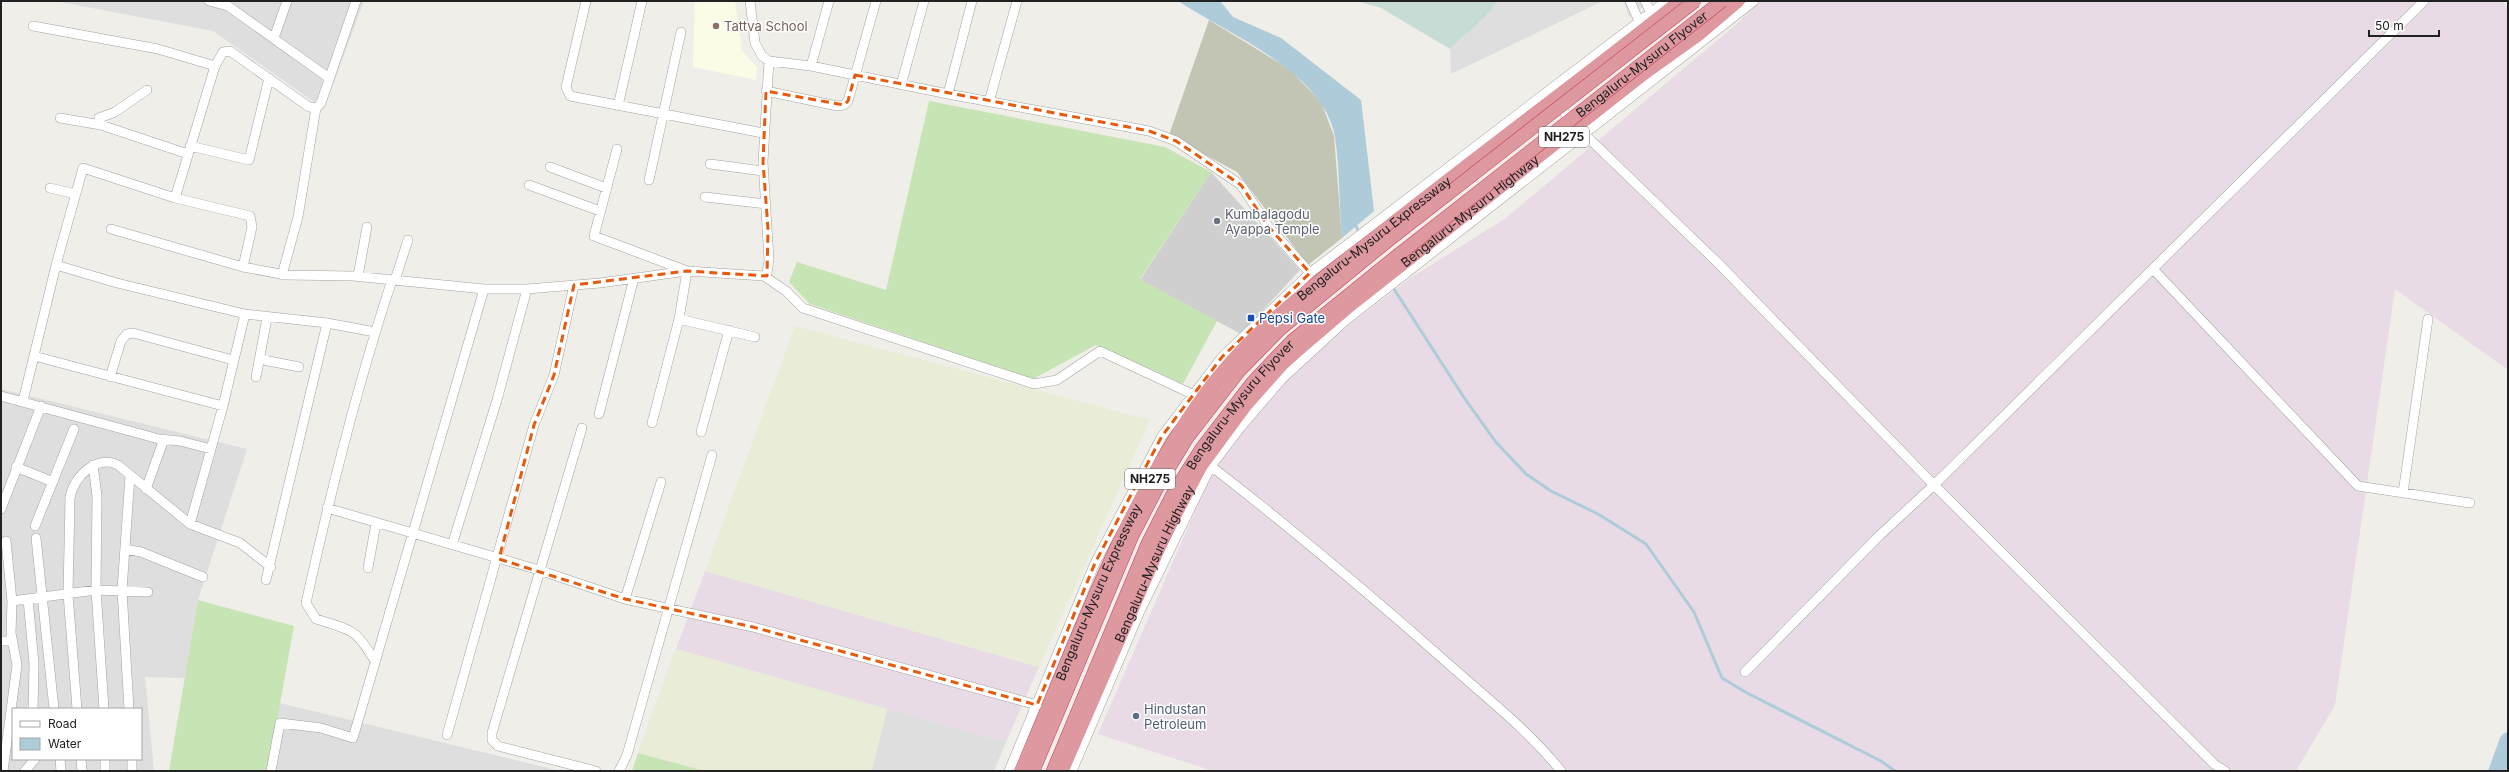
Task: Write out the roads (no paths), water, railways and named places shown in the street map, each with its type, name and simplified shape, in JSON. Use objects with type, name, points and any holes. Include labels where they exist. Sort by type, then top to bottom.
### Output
[{"type":"highway","name":"Bengaluru-Mysuru Expressway","points":[[1021,771],[1096,590],[1134,510],[1161,460],[1201,398],[1238,356],[1319,279],[1364,239],[1551,96],[1680,1]]},
{"type":"highway","name":"Bengaluru-Mysuru Expressway","points":[[1385,243],[1695,1]]},
{"type":"highway","name":"Bengaluru-Mysuru Flyover","points":[[1052,771],[1160,518],[1202,448],[1252,382],[1292,341],[1335,304],[1722,1]]},
{"type":"highway","name":"Bengaluru-Mysuru Highway","points":[[1062,771],[1164,536],[1246,405],[1285,361],[1580,131],[1642,75],[1698,35],[1738,1]]},
{"type":"highway","name":"Bengaluru-Mysuru Flyover","points":[[1034,771],[1132,536],[1158,486],[1187,438],[1230,382],[1275,334],[1313,300],[1385,243]]},
{"type":"street","points":[[209,1],[229,4],[329,78]]},
{"type":"street","points":[[274,38],[288,1]]},
{"type":"street","points":[[282,275],[298,217],[316,108],[321,103],[356,1]]},
{"type":"street","points":[[586,1],[566,87],[567,93],[570,96],[763,133]]},
{"type":"street","points":[[618,106],[642,1]]},
{"type":"street","points":[[750,1],[755,43],[762,56],[769,62],[812,66],[989,102],[1149,131],[1176,141],[1240,185],[1268,226],[1310,273]]},
{"type":"street","points":[[812,66],[830,1]]},
{"type":"street","points":[[766,91],[837,106],[844,105],[848,101],[876,1]]},
{"type":"street","points":[[902,85],[924,1]]},
{"type":"street","points":[[948,94],[972,1]]},
{"type":"street","points":[[989,102],[1017,1]]},
{"type":"street","points":[[1630,1],[1640,21]]},
{"type":"street","points":[[1645,1],[1651,13]]},
{"type":"street","name":"Bengaluru-Mysuru Expressway","points":[[1551,96],[1666,1]]},
{"type":"street","name":"NH275","points":[[1580,131],[1754,1]]},
{"type":"street","points":[[1745,672],[1875,540],[1934,485],[2424,1]]},
{"type":"street","points":[[33,26],[158,49],[215,66]]},
{"type":"street","points":[[649,180],[681,32]]},
{"type":"street","points":[[176,198],[215,66],[222,53],[228,50],[309,107],[316,108]]},
{"type":"street","points":[[764,276],[767,272],[769,260],[763,171],[763,133],[769,62]]},
{"type":"street","points":[[60,118],[101,125],[189,150],[249,160],[269,78]]},
{"type":"street","points":[[101,125],[98,118],[115,112],[147,90]]},
{"type":"street","points":[[1551,96],[1580,131],[1719,264],[1934,485],[2214,764],[2225,771]]},
{"type":"street","points":[[617,149],[594,236],[687,270]]},
{"type":"street","points":[[710,164],[763,171]]},
{"type":"street","points":[[550,167],[606,188]]},
{"type":"street","points":[[23,401],[56,265],[84,168],[176,198],[250,216],[252,227],[243,267]]},
{"type":"street","points":[[529,185],[600,211]]},
{"type":"street","points":[[50,188],[76,194]]},
{"type":"street","points":[[705,197],[766,204]]},
{"type":"street","points":[[358,276],[367,227]]},
{"type":"street","points":[[111,229],[243,267],[282,275],[358,276],[484,289],[526,289],[574,285],[687,270],[764,276],[786,291],[803,308],[1034,384],[1057,380],[1100,351],[1192,394]]},
{"type":"street","name":"Bengaluru-Mysuru Expressway","points":[[1009,771],[1095,563],[1162,436],[1192,394],[1236,342],[1310,273],[1364,239]]},
{"type":"street","points":[[375,661],[360,637],[352,630],[316,619],[306,603],[327,508],[375,332],[408,240]]},
{"type":"street","points":[[56,265],[117,283],[245,314],[267,318],[327,323],[375,332]]},
{"type":"street","points":[[2153,269],[2358,486],[2470,502]]},
{"type":"street","points":[[652,424],[679,319],[687,270]]},
{"type":"street","points":[[599,414],[634,278]]},
{"type":"street","points":[[447,735],[499,559],[534,425],[554,375],[574,285]]},
{"type":"street","points":[[271,771],[280,723],[321,728],[353,738],[484,289]]},
{"type":"street","points":[[452,545],[497,400],[526,289]]},
{"type":"street","points":[[190,524],[223,406],[245,314]]},
{"type":"street","points":[[256,377],[267,318]]},
{"type":"street","points":[[679,319],[755,337]]},
{"type":"street","points":[[2403,493],[2428,319]]},
{"type":"street","points":[[266,580],[327,323]]},
{"type":"street","points":[[701,432],[729,330]]},
{"type":"street","points":[[110,377],[121,341],[126,334],[133,333],[233,360]]},
{"type":"street","points":[[34,356],[223,406]]},
{"type":"street","points":[[259,359],[299,367]]},
{"type":"street","points":[[1,396],[164,439],[211,449]]},
{"type":"street","points":[[1,509],[16,467],[41,406]]},
{"type":"street","points":[[582,428],[539,570],[492,733],[492,740],[498,746],[596,771]]},
{"type":"street","points":[[35,526],[74,429]]},
{"type":"street","points":[[146,489],[164,439]]},
{"type":"street","points":[[619,771],[627,755],[712,455]]},
{"type":"street","points":[[77,708],[68,594],[71,490],[93,465],[99,462],[112,462],[190,524],[240,543],[270,567]]},
{"type":"street","points":[[1208,464],[1376,599],[1546,752],[1561,771]]},
{"type":"street","name":"NH275","points":[[1072,771],[1140,611],[1208,464]]},
{"type":"street","points":[[93,465],[97,496],[96,590],[104,708]]},
{"type":"street","points":[[16,467],[53,482]]},
{"type":"street","points":[[129,708],[122,590],[130,476]]},
{"type":"street","points":[[625,599],[661,482]]},
{"type":"street","points":[[327,508],[539,570],[625,599],[668,610],[753,627],[1037,705]]},
{"type":"street","points":[[368,568],[376,523]]},
{"type":"street","points":[[36,538],[41,598],[54,708]]},
{"type":"street","points":[[3,771],[17,665],[13,641],[6,617],[12,601],[6,541]]},
{"type":"street","points":[[125,549],[141,552],[203,577]]},
{"type":"street","points":[[12,601],[96,590],[148,592]]},
{"type":"street","points":[[28,599],[34,664],[33,708]]},
{"type":"street","points":[[1,641],[13,641]]},
{"type":"street","points":[[25,771],[34,760]]},
{"type":"street","points":[[60,760],[61,771]]},
{"type":"street","points":[[81,760],[82,771]]},
{"type":"street","points":[[105,760],[105,771]]},
{"type":"street","points":[[132,760],[132,771]]},
{"type":"water","points":[[1178,1],[1220,1],[1233,17],[1281,38],[1361,100],[1374,211],[1342,238],[1338,162],[1335,137],[1327,114],[1313,93],[1294,74],[1271,57],[1247,41]]},
{"type":"waterway","points":[[1354,223],[1360,233]]},
{"type":"waterway","points":[[1392,286],[1463,396],[1495,441],[1526,474],[1551,491],[1598,514],[1646,544],[1694,612],[1722,678],[1747,693],[1881,761],[1895,771]]},
{"type":"waterway","points":[[2497,771],[2508,741]]},
{"type":"place","name":"Tattva School","points":[[716,26]]},
{"type":"place","name":"Kumbalagodu Ayappa Temple","points":[[1217,221]]},
{"type":"place","name":"Pepsi Gate","points":[[1251,318]]},
{"type":"place","name":"Hindustan Petroleum","points":[[1136,716]]}]
